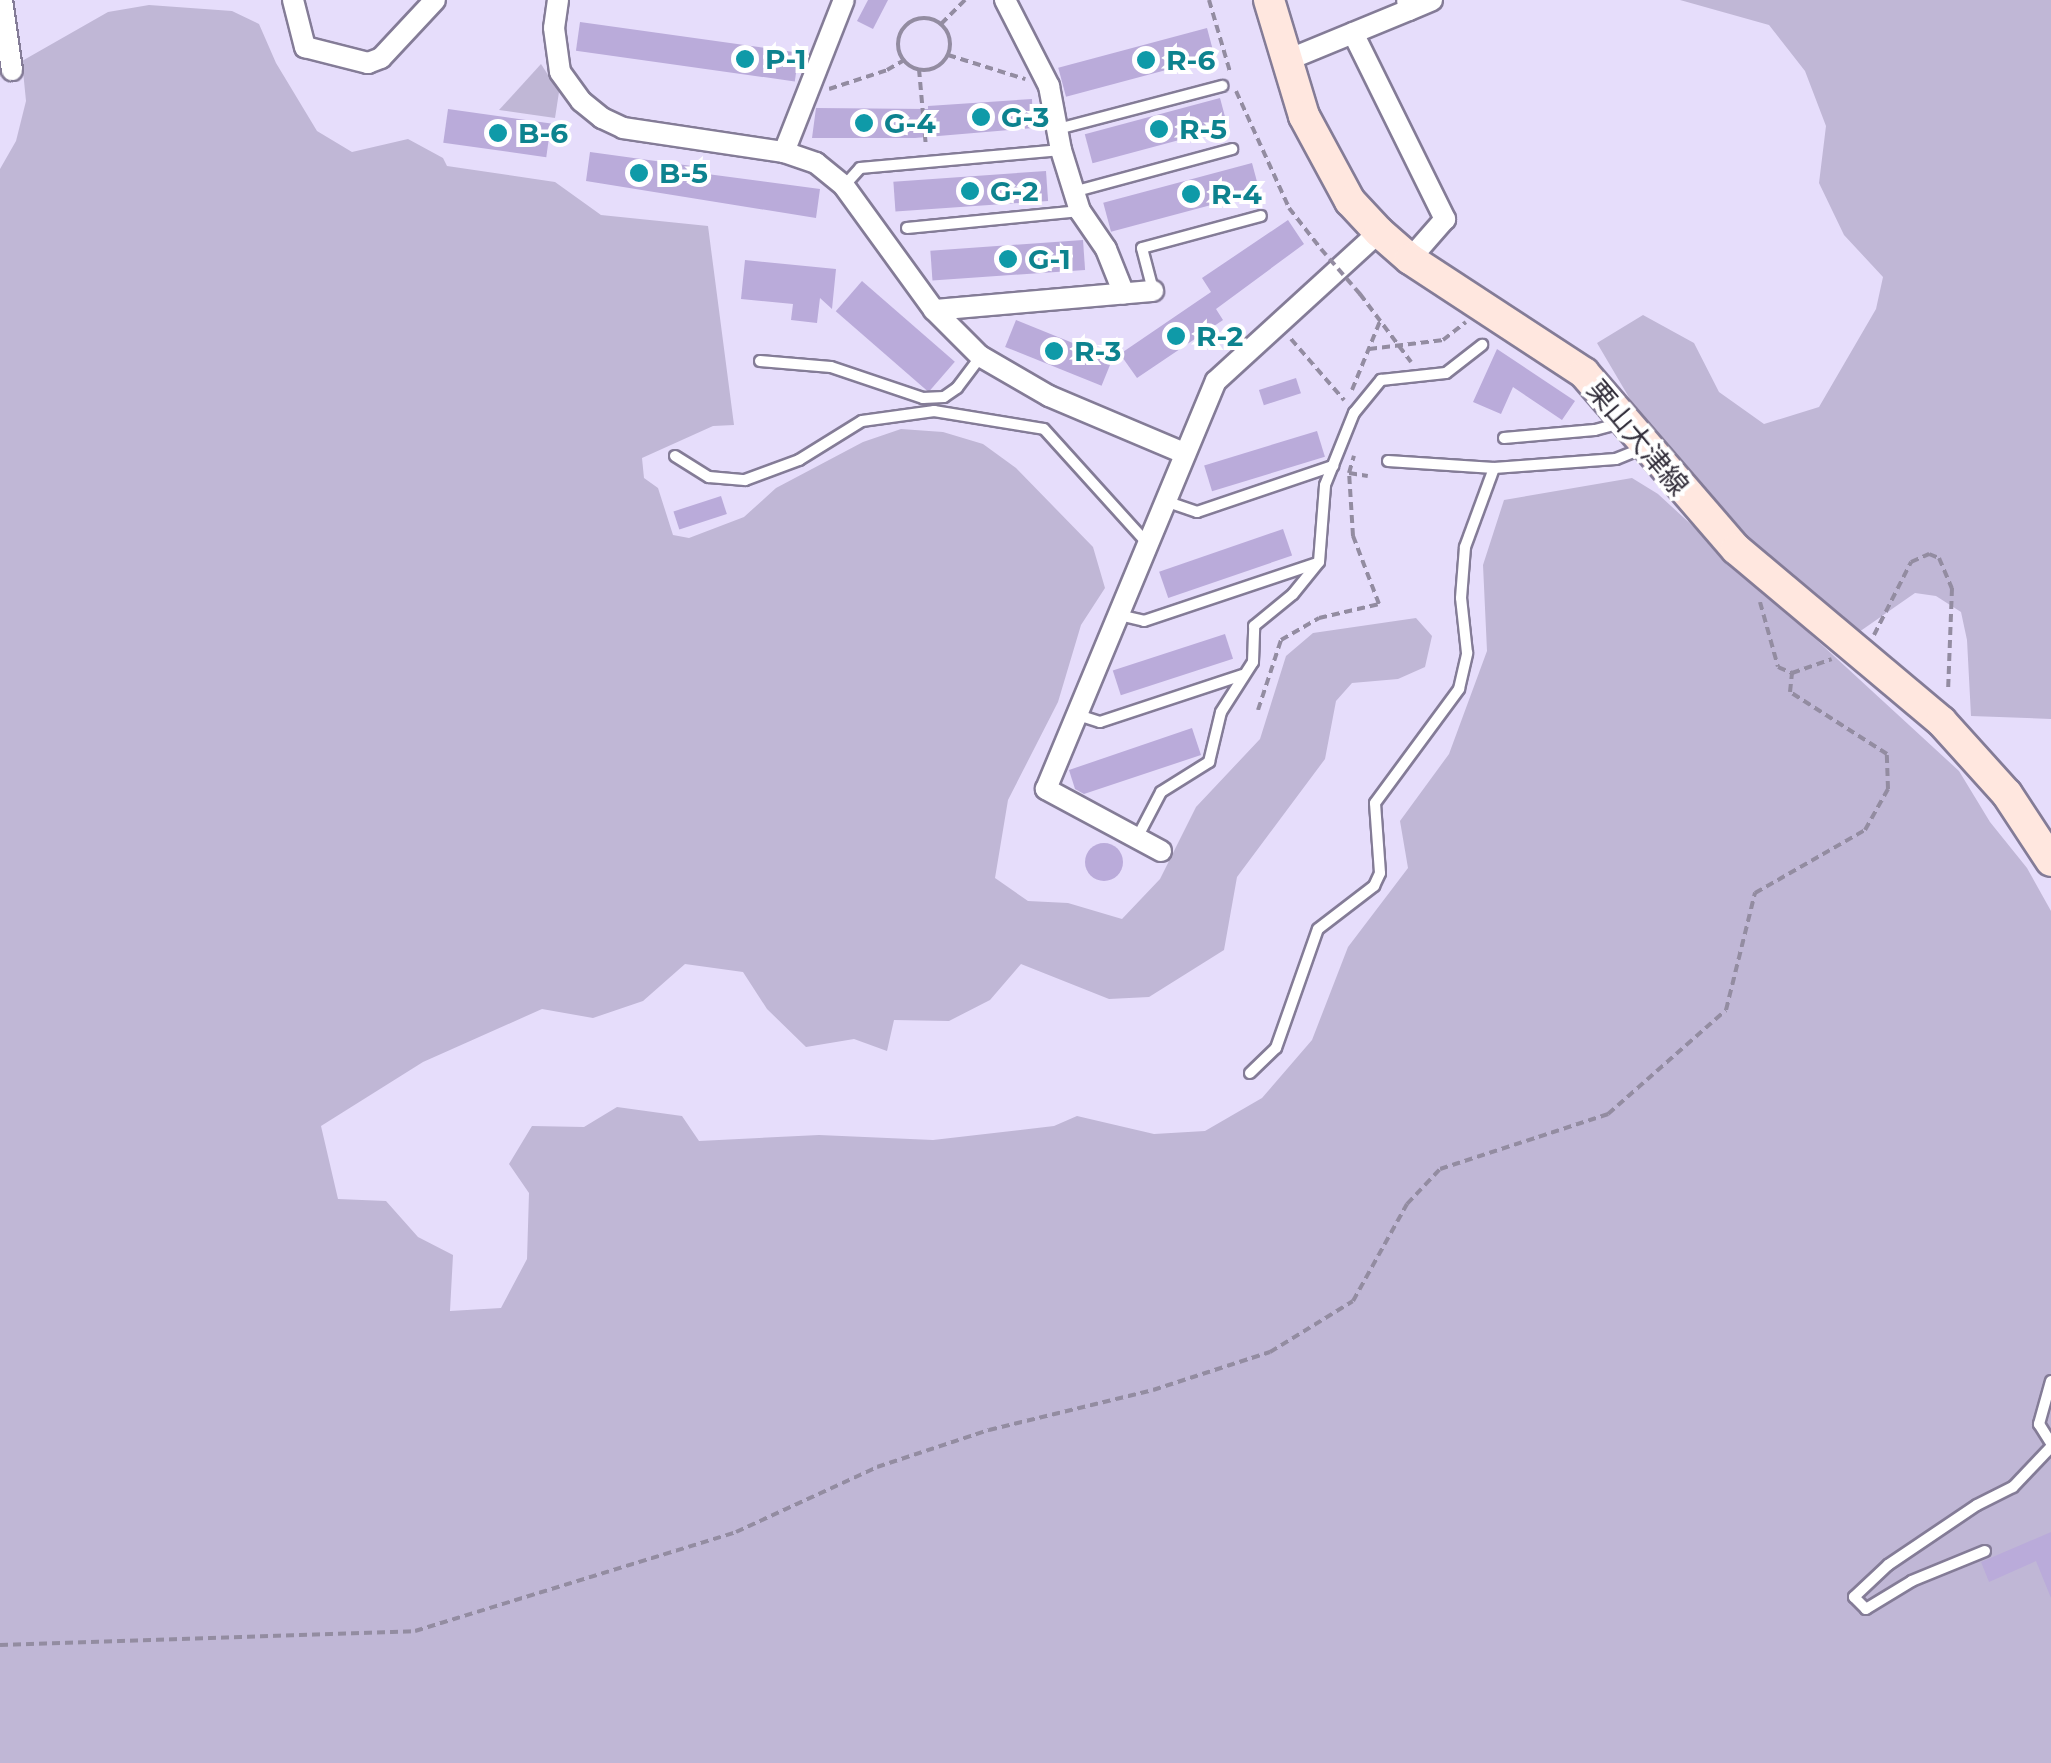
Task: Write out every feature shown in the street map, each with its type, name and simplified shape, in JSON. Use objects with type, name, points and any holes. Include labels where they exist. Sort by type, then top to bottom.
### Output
[{"type":"main road","name":"栗山大津線","points":[[1269,0],[1304,116],[1350,201],[1378,232],[1410,259],[1584,373],[1684,494],[1762,572],[1942,721],[2007,794],[2051,861]]},
{"type":"street","points":[[2,0],[12,70]]},
{"type":"street","points":[[293,0],[304,47],[368,63],[381,58],[435,0]]},
{"type":"street","points":[[558,0],[554,28],[560,72],[580,102],[602,118],[623,128],[784,152],[816,163],[844,186],[934,310],[980,356],[1049,396],[1184,453]]},
{"type":"street","points":[[784,152],[844,0]]},
{"type":"street","points":[[1005,0],[1049,86],[1076,202],[1106,248],[1124,294]]},
{"type":"street","points":[[1285,61],[1408,5],[1432,0]]},
{"type":"street","points":[[1353,33],[1445,219],[1410,259]]},
{"type":"street","points":[[1161,851],[1046,789],[1216,381],[1378,232]]},
{"type":"street","points":[[934,310],[1153,291]]},
{"type":"lane","points":[[844,186],[860,168],[927,162],[1059,139],[1222,86]]},
{"type":"lane","points":[[907,228],[1076,202],[1232,150]]},
{"type":"lane","points":[[1153,291],[1142,248],[1260,216]]},
{"type":"lane","points":[[1136,838],[1161,792],[1209,762],[1221,712],[1252,662],[1254,626],[1293,594],[1318,562],[1322,501],[1354,413],[1381,380],[1446,373],[1482,345]]},
{"type":"lane","points":[[760,361],[831,367],[923,398],[944,397],[957,388],[980,356]]},
{"type":"lane","points":[[675,456],[709,478],[746,480],[800,460],[862,420],[934,412],[1044,429],[1148,543]]},
{"type":"lane","points":[[1504,438],[1595,430],[1627,422]]},
{"type":"lane","points":[[1388,462],[1494,468],[1616,459],[1647,447]]},
{"type":"lane","points":[[1164,501],[1197,512],[1333,466]]},
{"type":"lane","points":[[1250,1073],[1276,1048],[1318,929],[1374,886],[1380,873],[1376,802],[1459,689],[1467,653],[1462,598],[1465,548],[1494,468]]},
{"type":"lane","points":[[1118,614],[1144,621],[1318,562]]},
{"type":"lane","points":[[1077,714],[1100,722],[1243,675]]},
{"type":"lane","points":[[1985,1551],[1912,1580],[1866,1609],[1854,1596],[1888,1565],[1977,1504],[2013,1487],[2051,1445],[2039,1424],[2051,1381]]},
{"type":"path","points":[[941,24],[964,0]]},
{"type":"path","points":[[1208,0],[1258,148],[1289,208],[1420,374]]},
{"type":"path","points":[[926,18],[941,24],[950,38],[948,55],[936,67],[919,69],[904,60],[898,44],[910,22],[926,18]]},
{"type":"path","points":[[948,55],[1049,86]]},
{"type":"path","points":[[806,96],[888,70],[904,60]]},
{"type":"path","points":[[919,69],[927,162]]},
{"type":"path","points":[[1346,404],[1380,321]]},
{"type":"path","points":[[1368,349],[1443,340],[1466,322]]},
{"type":"path","points":[[1349,473],[1368,476]]},
{"type":"path","points":[[1762,572],[1760,603],[1768,637],[1778,667],[1792,673],[1869,642],[1888,614],[1898,582],[1911,562],[1928,554],[1940,558],[1952,588],[1947,708],[1942,721]]},
{"type":"path","points":[[0,1645],[414,1631],[736,1532],[877,1468],[989,1430],[1154,1390],[1270,1352],[1353,1302],[1407,1204],[1440,1169],[1608,1114],[1726,1010],[1755,893],[1865,830],[1888,790],[1887,754],[1790,692],[1792,673]]},
{"type":"shaded area","points":[[1680,0],[2051,0],[2051,719],[1971,716],[1967,640],[1961,612],[1936,596],[1915,593],[1859,632],[1741,532],[1647,428],[1597,343],[1643,315],[1694,343],[1719,392],[1764,424],[1819,407],[1876,309],[1883,277],[1844,235],[1819,183],[1826,126],[1805,71],[1769,25]]},
{"type":"shaded area","points":[[149,5],[232,11],[259,24],[276,63],[317,131],[352,152],[408,139],[443,158],[447,166],[555,182],[601,215],[708,226],[734,425],[713,426],[642,458],[644,478],[658,488],[673,535],[689,538],[744,517],[776,488],[863,442],[901,429],[943,432],[983,444],[1016,468],[1093,547],[1105,588],[1081,625],[1058,702],[1008,800],[995,878],[1028,901],[1068,903],[1122,919],[1160,879],[1196,807],[1260,739],[1286,656],[1313,633],[1416,618],[1432,636],[1425,667],[1398,679],[1352,683],[1336,701],[1325,759],[1237,877],[1224,950],[1149,997],[1109,999],[1021,964],[990,1000],[949,1021],[894,1020],[887,1051],[854,1039],[806,1047],[767,1009],[743,972],[685,964],[643,1001],[593,1018],[542,1009],[423,1062],[321,1126],[338,1199],[386,1201],[418,1237],[453,1255],[450,1311],[501,1308],[527,1259],[529,1193],[509,1164],[532,1126],[584,1127],[617,1107],[682,1116],[699,1141],[819,1135],[933,1140],[1054,1126],[1077,1116],[1154,1134],[1205,1131],[1262,1098],[1312,1040],[1348,947],[1408,868],[1400,821],[1449,754],[1487,651],[1483,565],[1504,500],[1632,478],[1658,494],[1959,771],[1990,822],[2027,868],[2051,911],[2051,1763],[0,1763],[0,169],[16,141],[26,101],[22,61],[108,12]]},
{"type":"shaded area","points":[[541,64],[559,92],[555,118],[499,110]]},
{"type":"building","points":[[868,0],[888,0],[873,29],[857,21]]},
{"type":"building","points":[[580,22],[799,53],[795,81],[576,51]]},
{"type":"building","name":"R-6","points":[[1207,28],[1215,57],[1066,97],[1058,68]]},
{"type":"building","name":"R-5","points":[[1220,98],[1228,127],[1093,163],[1085,134]]},
{"type":"building","points":[[1032,99],[1033,128],[915,138],[812,138],[816,108],[928,109]]},
{"type":"building","name":"B-6","points":[[448,109],[551,123],[546,157],[443,143]]},
{"type":"building","points":[[590,152],[692,166],[692,172],[820,189],[816,218],[586,181]]},
{"type":"building","name":"R-4","points":[[1252,163],[1260,192],[1111,232],[1103,203]]},
{"type":"building","name":"G-2","points":[[1046,171],[1048,201],[895,212],[893,182]]},
{"type":"building","points":[[1288,220],[1304,244],[1216,309],[1223,320],[1137,378],[1120,354],[1211,292],[1202,278]]},
{"type":"building","name":"G-1","points":[[1083,240],[1085,270],[932,281],[930,251]]},
{"type":"building","points":[[745,260],[836,269],[832,309],[820,298],[817,323],[791,320],[793,304],[741,299]]},
{"type":"building","points":[[862,281],[955,362],[929,392],[836,311]]},
{"type":"building","name":"R-3","points":[[1016,320],[1112,359],[1102,386],[1005,347]]},
{"type":"building","points":[[1497,349],[1575,401],[1562,420],[1513,387],[1501,414],[1473,402]]},
{"type":"building","points":[[1296,378],[1301,393],[1264,405],[1259,390]]},
{"type":"building","points":[[1317,431],[1325,457],[1212,491],[1204,465]]},
{"type":"building","points":[[721,496],[727,514],[679,530],[673,511]]},
{"type":"building","points":[[1283,529],[1292,555],[1168,598],[1159,572]]},
{"type":"building","points":[[1225,634],[1233,659],[1121,695],[1113,670]]},
{"type":"building","points":[[1192,728],[1201,755],[1084,794],[1075,789],[1069,770]]},
{"type":"building","points":[[1104,843],[1117,849],[1123,862],[1117,875],[1104,881],[1091,875],[1085,862],[1091,849]]},
{"type":"building","points":[[2051,1532],[2051,1598],[2036,1561],[1989,1582],[1981,1562]]},
{"type":"place","name":"P-1","points":[[745,59]]},
{"type":"place","name":"R-6","points":[[1146,60]]},
{"type":"place","name":"G-3","points":[[981,117]]},
{"type":"place","name":"G-4","points":[[864,123]]},
{"type":"place","name":"R-5","points":[[1159,129]]},
{"type":"place","name":"B-6","points":[[498,133]]},
{"type":"place","name":"B-5","points":[[639,173]]},
{"type":"place","name":"G-2","points":[[970,191]]},
{"type":"place","name":"R-4","points":[[1191,194]]},
{"type":"place","name":"G-1","points":[[1008,259]]},
{"type":"place","name":"R-2","points":[[1176,336]]},
{"type":"place","name":"R-3","points":[[1054,351]]}]
